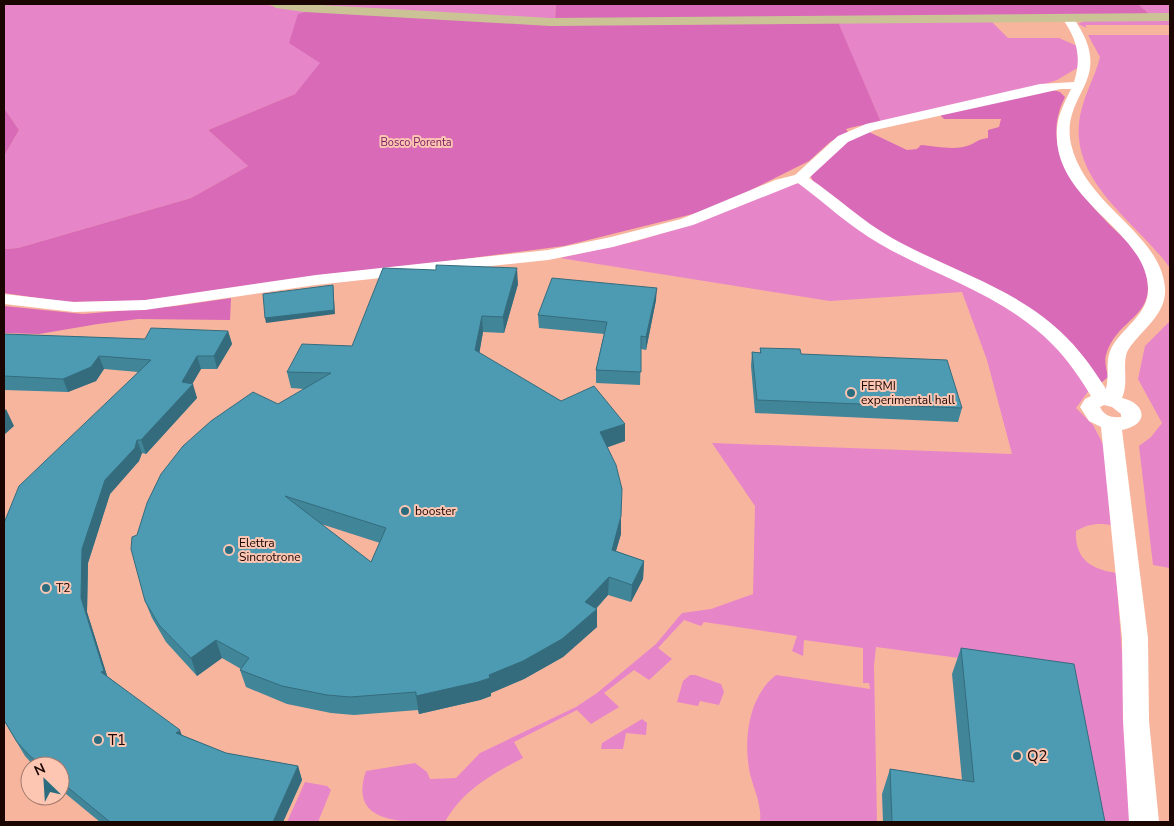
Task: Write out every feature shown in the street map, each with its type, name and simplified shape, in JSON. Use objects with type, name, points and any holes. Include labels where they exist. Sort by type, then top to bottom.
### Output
[{"type":"main road","points":[[276,4],[344,12],[550,22],[1170,17]]},
{"type":"street","points":[[1068,18],[1083,46],[1084,67],[1068,106],[1062,132],[1064,145],[1070,162],[1094,201],[1142,250],[1156,279],[1157,291],[1154,306],[1145,321],[1128,335],[1117,353],[1115,364],[1117,383],[1108,408]]},
{"type":"street","points":[[4,299],[74,307],[145,305],[316,280],[548,255],[613,242],[687,222],[780,183],[800,178],[843,139],[871,127],[1045,87],[1077,86]]},
{"type":"street","points":[[800,178],[863,227],[924,261],[1003,298],[1050,330],[1069,348],[1086,370],[1108,408],[1134,638],[1136,722],[1144,822]]},
{"type":"shaded area","points":[[4,4],[261,4],[309,11],[321,63],[295,94],[208,130],[248,166],[191,198],[18,248],[4,249],[4,156],[19,130],[4,108]]},
{"type":"shaded area","points":[[292,4],[556,4],[555,19],[316,7]]},
{"type":"shaded area","points":[[1138,4],[1170,4],[1170,14],[1149,14]]},
{"type":"shaded area","points":[[1170,20],[1170,25],[1085,25],[1087,28],[1078,24],[1084,21]]},
{"type":"shaded area","points":[[991,21],[1008,38],[1059,38],[1077,46],[1079,67],[1057,80],[1039,86],[881,122],[838,23]]},
{"type":"shaded area","points":[[1088,35],[1170,35],[1170,268],[1157,251],[1110,202],[1086,165],[1080,145],[1080,114],[1100,57]]},
{"type":"shaded area","points":[[792,183],[800,184],[1040,327],[1090,389],[1076,408],[1093,425],[1104,446],[1111,525],[1089,525],[1076,531],[1076,541],[1081,556],[1086,561],[1099,569],[1116,573],[1123,667],[1123,708],[1135,822],[1098,822],[1065,672],[876,647],[874,666],[877,822],[760,822],[760,810],[750,774],[747,747],[750,720],[759,695],[776,675],[870,689],[869,683],[863,683],[863,648],[804,640],[803,656],[792,651],[797,636],[704,622],[701,626],[684,620],[658,648],[672,659],[649,680],[634,670],[604,693],[619,707],[591,724],[577,710],[514,742],[523,758],[500,770],[469,792],[445,822],[398,820],[384,817],[372,811],[365,802],[362,789],[366,771],[415,763],[427,772],[430,779],[456,778],[480,753],[576,707],[597,693],[656,644],[682,613],[711,609],[753,594],[755,506],[712,443],[1012,454],[987,360],[962,292],[830,301],[560,258],[637,241],[704,220]]},
{"type":"shaded area","points":[[1170,321],[1170,568],[1153,565],[1139,446],[1151,437],[1162,423],[1138,379],[1145,346]]},
{"type":"shaded area","points":[[690,675],[721,684],[724,692],[719,705],[700,701],[698,706],[677,702],[683,681]]},
{"type":"shaded area","points":[[642,719],[647,723],[646,735],[626,733],[623,749],[601,749],[602,743]]},
{"type":"shaded area","points":[[305,782],[327,786],[331,790],[318,822],[287,822]]},
{"type":"green space","points":[[556,4],[1138,4],[1149,14],[555,19]]},
{"type":"green space","name":"Bosco Porenta","points":[[309,11],[532,24],[838,22],[881,122],[846,129],[848,132],[830,142],[809,161],[713,209],[564,246],[140,301],[64,302],[4,293],[4,249],[18,248],[191,198],[248,166],[208,130],[295,94],[320,63],[289,43],[298,14]]},
{"type":"green space","points":[[1050,89],[1060,92],[1065,97],[1058,116],[1056,134],[1059,151],[1066,168],[1086,198],[1137,253],[1143,264],[1148,282],[1147,295],[1143,306],[1119,332],[1105,357],[1108,377],[1101,383],[1073,344],[879,233],[813,181],[810,175],[837,147],[867,131],[907,150],[917,149],[921,145],[952,148],[970,145],[988,138],[988,130],[999,127],[1001,119],[944,119],[940,115]]},
{"type":"green space","points":[[4,108],[19,130],[4,156]]},
{"type":"green space","points":[[231,298],[230,320],[138,319],[39,334],[4,333],[4,306],[83,314],[176,306]]},
{"type":"building","name":"Elettra Sincrotrone","points":[[436,265],[517,268],[503,317],[482,316],[475,350],[561,401],[594,386],[625,424],[600,432],[616,465],[622,489],[621,516],[612,550],[644,561],[632,585],[609,577],[585,602],[597,609],[562,639],[523,661],[489,675],[490,678],[416,696],[416,692],[350,697],[327,695],[282,686],[240,670],[249,658],[216,640],[191,658],[159,625],[145,601],[131,549],[132,537],[137,535],[147,503],[161,474],[183,446],[211,421],[253,392],[278,404],[331,373],[287,372],[302,344],[352,346],[383,268],[436,270]],"holes":[[[285,496],[386,528],[371,562]]]},
{"type":"building","points":[[552,278],[657,288],[646,337],[641,336],[641,372],[596,370],[607,322],[538,315]]},
{"type":"building","points":[[333,285],[334,310],[265,318],[263,294]]},
{"type":"building","points":[[151,328],[228,331],[214,356],[197,356],[182,382],[193,384],[141,440],[137,440],[135,448],[105,480],[82,549],[81,598],[104,671],[101,672],[180,730],[176,733],[226,753],[298,766],[273,822],[110,822],[70,789],[70,756],[30,756],[17,742],[4,720],[4,523],[19,486],[151,360],[99,356],[91,367],[63,379],[4,376],[4,334],[145,339]]},
{"type":"building","name":"FERMI experimental hall","points":[[760,348],[800,349],[801,354],[947,360],[962,408],[757,400],[752,352],[761,353]]},
{"type":"building","name":"Q2","points":[[961,648],[1074,664],[1105,822],[892,822],[890,769],[974,782]]},
{"type":"place","name":"FERMI experimental hall","points":[[851,393]]},
{"type":"place","name":"booster","points":[[405,511]]},
{"type":"place","name":"Elettra Sincrotrone","points":[[229,550]]},
{"type":"place","name":"T2","points":[[46,588]]},
{"type":"place","name":"T1","points":[[98,740]]},
{"type":"place","name":"Q2","points":[[1017,756]]}]
